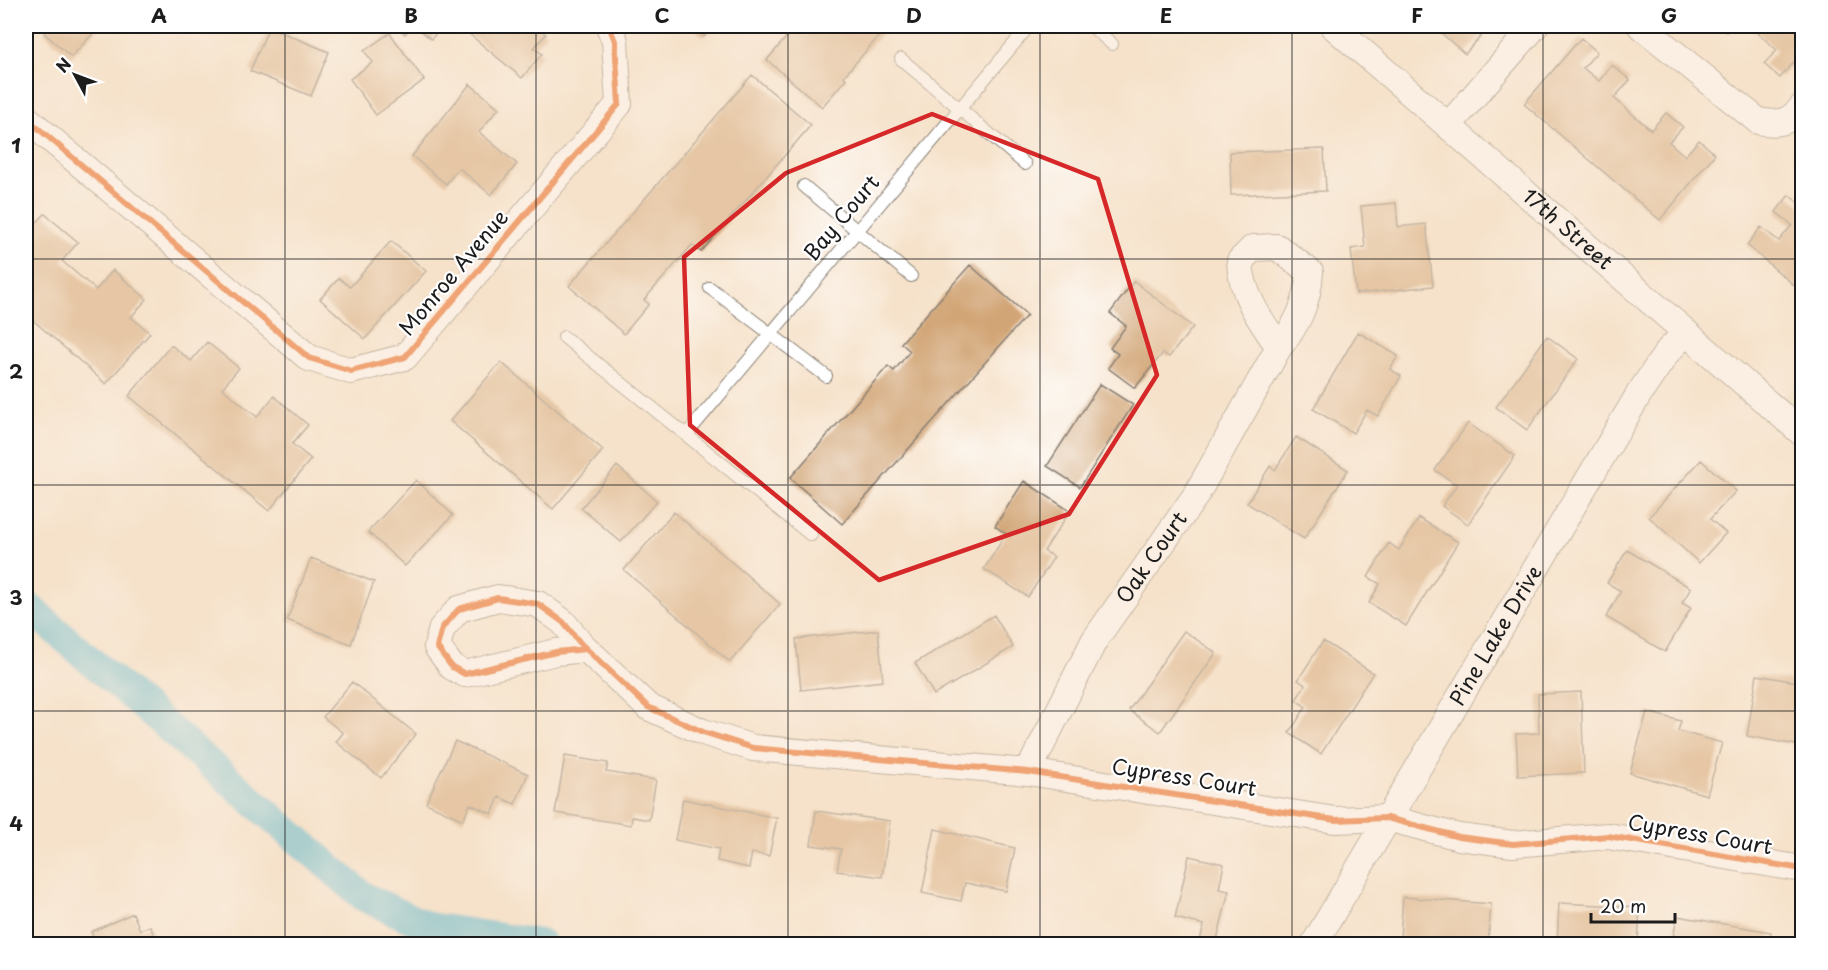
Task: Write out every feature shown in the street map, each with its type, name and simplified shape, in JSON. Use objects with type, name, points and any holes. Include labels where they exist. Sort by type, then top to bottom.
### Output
[{"type":"street","name":"Monroe Avenue","points":[[26,118],[309,358],[351,371],[405,357],[619,104],[615,41],[609,26]]},
{"type":"street","name":"17th Street","points":[[1333,26],[1803,433]]},
{"type":"street","points":[[1448,126],[1535,26]]},
{"type":"street","points":[[1641,26],[1758,121],[1776,125],[1794,117],[1803,107]]},
{"type":"street","name":"Pine Lake Drive","points":[[1314,945],[1639,394],[1668,351],[1686,333]]},
{"type":"street","name":"Oak Court","points":[[1028,772],[1094,641],[1196,495],[1279,347]]},
{"type":"street","name":"Cypress Court","points":[[586,649],[556,652],[465,674],[452,667],[437,646],[442,628],[459,609],[498,598],[538,604],[563,622],[586,649],[648,707],[703,732],[753,748],[1028,772],[1335,819],[1387,818],[1459,837],[1513,844],[1608,836],[1803,869]]},
{"type":"lane","name":"Bay Court","points":[[686,435],[1029,26]]},
{"type":"lane","points":[[1091,26],[1112,44]]},
{"type":"lane","points":[[902,59],[1026,164]]},
{"type":"lane","points":[[804,186],[911,276]]},
{"type":"lane","points":[[710,288],[826,376]]},
{"type":"lane","points":[[564,337],[811,535]]},
{"type":"highlighted area","points":[[932,114],[1098,179],[1157,375],[1069,514],[879,580],[690,425],[684,257],[786,173]]},
{"type":"shaded area","points":[[1802,379],[1802,425],[1779,405]]},
{"type":"building","points":[[51,26],[100,26],[71,57],[44,33]]},
{"type":"building","points":[[395,26],[412,26],[405,34]]},
{"type":"building","points":[[415,26],[443,26],[431,39]]},
{"type":"building","points":[[464,26],[536,26],[546,34],[534,48],[542,54],[522,78],[462,28]]},
{"type":"building","points":[[691,26],[714,26],[704,37]]},
{"type":"building","points":[[796,26],[888,26],[844,76],[846,79],[822,107],[767,60]]},
{"type":"building","points":[[1433,26],[1490,26],[1465,54]]},
{"type":"building","points":[[1718,26],[1732,26],[1726,32]]},
{"type":"building","points":[[1750,26],[1802,26],[1802,53],[1780,78],[1764,64],[1777,50]]},
{"type":"building","points":[[269,27],[329,52],[311,96],[250,71]]},
{"type":"building","points":[[390,33],[424,80],[376,115],[350,79],[373,62],[364,51]]},
{"type":"building","points":[[1581,38],[1597,52],[1583,68],[1599,81],[1612,65],[1630,80],[1614,98],[1651,130],[1666,113],[1683,127],[1669,142],[1685,156],[1699,140],[1715,154],[1660,220],[1524,104]]},
{"type":"building","points":[[752,75],[811,125],[701,252],[692,245],[644,300],[649,304],[624,334],[569,286]]},
{"type":"building","points":[[470,84],[499,108],[479,132],[517,164],[491,195],[459,168],[446,184],[412,156]]},
{"type":"building","points":[[1324,149],[1326,191],[1231,195],[1230,152]]},
{"type":"building","points":[[1789,195],[1802,206],[1802,292],[1747,245],[1761,227],[1779,241],[1792,225],[1776,212]]},
{"type":"building","points":[[1396,203],[1398,227],[1426,224],[1433,286],[1356,294],[1351,249],[1365,247],[1361,206]]},
{"type":"building","points":[[45,214],[78,242],[62,261],[96,290],[113,270],[147,299],[131,317],[150,333],[106,384],[26,314],[26,233]]},
{"type":"building","points":[[391,241],[426,271],[365,339],[320,299],[339,278],[350,287]]},
{"type":"building","points":[[970,265],[1027,315],[842,524],[790,478],[888,366],[894,371],[910,351],[901,343]]},
{"type":"building","points":[[1134,281],[1193,327],[1169,357],[1163,353],[1135,388],[1108,368],[1118,354],[1110,348],[1126,326],[1110,313]]},
{"type":"building","points":[[1358,332],[1398,356],[1390,369],[1401,376],[1378,416],[1367,410],[1353,433],[1313,409]]},
{"type":"building","points":[[1547,336],[1578,359],[1527,430],[1496,407]]},
{"type":"building","points":[[207,342],[239,368],[222,388],[257,417],[274,396],[308,425],[292,444],[311,459],[269,511],[129,396],[171,345],[191,361]]},
{"type":"building","points":[[501,362],[603,450],[553,509],[450,421]]},
{"type":"building","points":[[1100,384],[1133,405],[1080,487],[1047,466]]},
{"type":"building","points":[[1468,423],[1515,456],[1468,524],[1442,506],[1457,485],[1435,470]]},
{"type":"building","points":[[1296,437],[1348,470],[1304,539],[1247,503],[1270,466],[1275,470]]},
{"type":"building","points":[[1701,460],[1736,491],[1710,519],[1726,533],[1699,563],[1649,517]]},
{"type":"building","points":[[617,466],[657,501],[621,542],[581,508]]},
{"type":"building","points":[[416,480],[453,515],[405,566],[368,532]]},
{"type":"building","points":[[1024,481],[1070,511],[1044,551],[1054,557],[1028,597],[984,569],[1006,534],[995,526]]},
{"type":"building","points":[[674,512],[780,604],[730,662],[624,570]]},
{"type":"building","points":[[1419,518],[1458,542],[1406,626],[1369,603],[1380,584],[1368,577],[1389,543],[1399,550]]},
{"type":"building","points":[[1627,550],[1691,588],[1682,603],[1691,608],[1665,652],[1606,617],[1621,591],[1607,583]]},
{"type":"building","points":[[311,558],[374,582],[351,644],[287,620]]},
{"type":"building","points":[[994,615],[1013,647],[934,695],[915,663]]},
{"type":"building","points":[[878,630],[883,681],[801,690],[796,639]]},
{"type":"building","points":[[1184,631],[1216,653],[1160,732],[1129,710]]},
{"type":"building","points":[[1323,641],[1373,673],[1321,754],[1289,733],[1306,707],[1296,700],[1305,685],[1298,680]]},
{"type":"building","points":[[1757,675],[1802,683],[1802,746],[1747,736]]},
{"type":"building","points":[[352,682],[416,734],[381,778],[336,742],[343,733],[323,717]]},
{"type":"building","points":[[1581,692],[1584,773],[1518,776],[1516,734],[1539,733],[1538,694]]},
{"type":"building","points":[[1647,712],[1681,721],[1678,731],[1722,743],[1707,795],[1630,773]]},
{"type":"building","points":[[455,741],[528,774],[515,804],[499,797],[492,814],[470,804],[463,820],[426,803]]},
{"type":"building","points":[[565,756],[608,763],[606,772],[656,780],[649,820],[632,817],[631,825],[555,813]]},
{"type":"building","points":[[683,799],[777,818],[769,856],[752,853],[749,868],[717,861],[719,849],[675,840]]},
{"type":"building","points":[[816,811],[890,821],[882,877],[837,871],[841,849],[811,845]]},
{"type":"building","points":[[935,829],[1015,848],[1006,891],[965,883],[961,901],[922,893]]},
{"type":"building","points":[[1189,856],[1224,864],[1219,889],[1229,891],[1216,944],[1199,944],[1204,925],[1175,918]]},
{"type":"building","points":[[1403,897],[1491,904],[1488,944],[1419,944],[1419,940],[1400,938]]},
{"type":"building","points":[[1559,903],[1640,907],[1638,944],[1557,944]]},
{"type":"building","points":[[133,913],[140,930],[150,926],[158,944],[96,944],[91,932]]},
{"type":"building","points":[[1677,916],[1771,932],[1769,944],[1672,944]]},
{"type":"waterway","points":[[26,605],[364,897],[429,927],[542,944]]},
{"type":"cycle path","points":[[26,118],[309,358],[351,371],[405,357],[619,104],[615,41],[609,26]]},
{"type":"cycle path","points":[[586,649],[556,652],[465,674],[452,667],[437,647],[442,628],[459,609],[498,598],[538,604],[563,622],[581,644],[648,707],[703,732],[753,748],[1028,772],[1335,820],[1387,818],[1459,837],[1513,844],[1608,836],[1802,869]]}]
